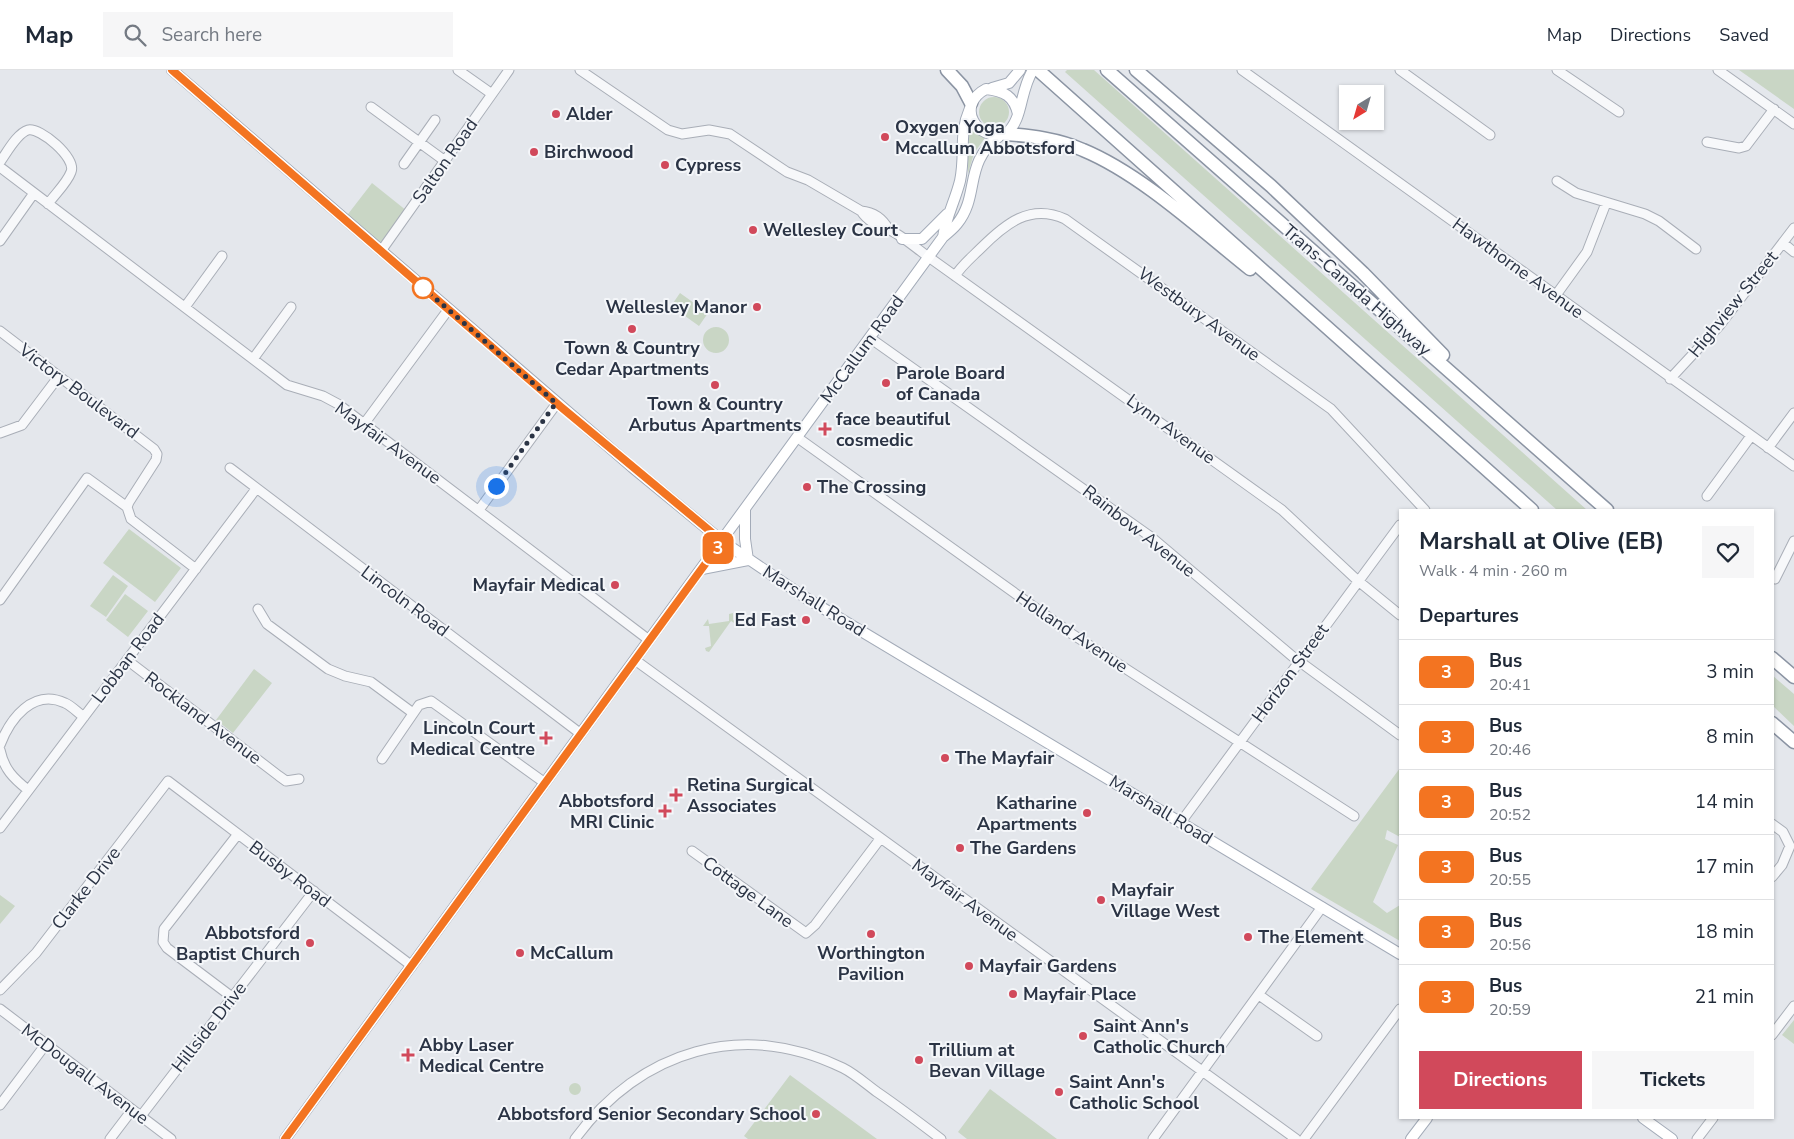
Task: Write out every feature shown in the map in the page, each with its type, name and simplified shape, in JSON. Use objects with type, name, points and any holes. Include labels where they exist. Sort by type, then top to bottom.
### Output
[{"type":"highway","points":[[947,70],[962,86],[970,105]]},
{"type":"highway","points":[[1038,70],[1531,509]]},
{"type":"highway","name":"Trans-Canada Highway","points":[[1107,70],[1606,509]]},
{"type":"highway","points":[[1136,70],[1271,186],[1363,274],[1519,431]]},
{"type":"highway","points":[[1004,134],[1059,141],[1084,150],[1107,162],[1162,201],[1327,328]]},
{"type":"highway","points":[[1774,660],[1794,677]]},
{"type":"highway","points":[[1774,725],[1794,742]]},
{"type":"main road","name":"Marshall Road","points":[[172,70],[556,403],[722,541],[748,560],[806,598],[1399,953]]},
{"type":"main road","points":[[1018,73],[1004,85],[986,89],[975,96],[970,105],[973,120],[982,131],[1004,134],[1013,127],[1025,85],[1033,70]]},
{"type":"main road","points":[[986,89],[1002,91],[1009,95],[1014,101],[1018,114]]},
{"type":"main road","name":"McCallum Road","points":[[943,237],[949,211],[960,181],[962,128],[970,105]]},
{"type":"main road","name":"McCallum Road","points":[[285,1139],[930,258],[943,237],[958,223],[962,216],[983,150],[1004,134]]},
{"type":"main road","points":[[902,239],[922,240],[949,211]]},
{"type":"main road","points":[[702,569],[748,560],[745,539],[745,510]]},
{"type":"main road","points":[[1411,1139],[1426,1119]]},
{"type":"main road","points":[[1644,1119],[1672,1139]]},
{"type":"street","points":[[458,70],[492,94]]},
{"type":"street","name":"Salton Road","points":[[381,251],[509,70]]},
{"type":"street","name":"Lynn Avenue","points":[[580,70],[668,130],[682,134],[709,130],[730,134],[787,172],[808,180],[862,210],[870,212],[885,222],[889,230],[1282,510],[1357,580],[1399,614]]},
{"type":"street","name":"Hawthorne Avenue","points":[[1242,70],[1670,379],[1794,466]]},
{"type":"street","points":[[1400,70],[1490,135]]},
{"type":"street","points":[[1557,70],[1619,112]]},
{"type":"street","points":[[1718,70],[1794,124]]},
{"type":"street","points":[[371,107],[445,161]]},
{"type":"street","points":[[1707,142],[1738,148],[1746,146],[1774,109]]},
{"type":"street","points":[[404,164],[435,120]]},
{"type":"street","points":[[0,162],[20,135],[27,130],[36,130],[68,155],[72,163],[71,172],[48,204]]},
{"type":"street","name":"Mayfair Avenue","points":[[0,167],[287,385],[331,400],[649,640]]},
{"type":"street","points":[[1557,181],[1576,193],[1645,214],[1659,221],[1696,249]]},
{"type":"street","points":[[0,241],[34,193]]},
{"type":"street","points":[[1556,296],[1587,252],[1606,202]]},
{"type":"street","name":"Westbury Avenue","points":[[955,276],[1000,229],[1017,218],[1031,213],[1045,212],[1065,219],[1331,408],[1414,507]]},
{"type":"street","name":"Highview Street","points":[[1670,379],[1720,325],[1794,228]]},
{"type":"street","points":[[1783,243],[1794,252]]},
{"type":"street","points":[[185,308],[222,256]]},
{"type":"street","points":[[253,359],[291,307]]},
{"type":"street","points":[[364,424],[448,310]]},
{"type":"street","name":"Victory Boulevard","points":[[0,331],[159,454],[127,507]]},
{"type":"street","name":"Rainbow Avenue","points":[[870,338],[1150,537],[1299,661],[1399,733]]},
{"type":"street","points":[[0,433],[22,424],[60,376]]},
{"type":"street","points":[[479,510],[556,403]]},
{"type":"street","points":[[1768,448],[1794,413]]},
{"type":"street","points":[[1707,496],[1750,436]]},
{"type":"street","name":"Holland Avenue","points":[[798,438],[1072,634],[1354,816]]},
{"type":"street","name":"Lincoln Road","points":[[230,468],[581,734]]},
{"type":"street","points":[[0,600],[87,478],[127,507],[131,518],[196,569]]},
{"type":"street","name":"Lobban Road","points":[[0,828],[256,489]]},
{"type":"street","name":"Horizon Street","points":[[1181,822],[1357,580],[1399,526]]},
{"type":"street","points":[[1775,579],[1794,541]]},
{"type":"street","points":[[258,609],[267,624],[328,669],[345,676],[371,682],[413,713]]},
{"type":"street","name":"Rockland Avenue","points":[[127,660],[286,781],[297,780]]},
{"type":"street","name":"Mayfair Avenue","points":[[635,660],[1296,1139]]},
{"type":"street","points":[[0,746],[6,730],[19,713],[30,703],[46,699],[66,703],[84,717]]},
{"type":"street","points":[[382,759],[422,702],[434,702],[545,783]]},
{"type":"street","points":[[0,750],[8,772],[28,790]]},
{"type":"street","name":"Busby Road","points":[[168,781],[412,966]]},
{"type":"street","name":"Clarke Drive","points":[[0,990],[36,953],[168,781]]},
{"type":"street","points":[[1774,826],[1782,832],[1790,846],[1782,865],[1774,875]]},
{"type":"street","points":[[232,997],[167,948],[162,936],[164,929],[238,834]]},
{"type":"street","name":"Cottage Lane","points":[[692,850],[806,933],[815,925],[880,839]]},
{"type":"street","name":"Hillside Drive","points":[[140,1116],[314,892]]},
{"type":"street","points":[[1153,1139],[1322,908]]},
{"type":"street","points":[[1259,995],[1317,1036]]},
{"type":"street","points":[[1776,1023],[1794,1006]]},
{"type":"street","name":"McDougall Avenue","points":[[0,1009],[171,1139]]},
{"type":"street","points":[[1304,1139],[1399,1010]]},
{"type":"street","points":[[0,1105],[46,1044]]},
{"type":"street","points":[[576,1139],[604,1104],[646,1072],[675,1058],[697,1051],[738,1045],[788,1049],[810,1055],[837,1066],[849,1072],[941,1139]]},
{"type":"street","points":[[110,1139],[132,1110]]},
{"type":"street","points":[[1697,1139],[1712,1119]]},
{"type":"green space","points":[[1067,70],[1094,70],[1586,509],[1556,509],[1065,72]]},
{"type":"green space","points":[[1739,70],[1794,70],[1794,109]]},
{"type":"green space","points":[[994,97],[1005,101],[1009,112],[1005,123],[994,127],[983,123],[979,112],[983,101]]},
{"type":"green space","points":[[971,126],[985,138],[974,153],[968,174],[968,137]]},
{"type":"green space","points":[[372,183],[407,211],[381,249],[345,218]]},
{"type":"green space","points":[[680,293],[708,313],[699,326],[671,306]]},
{"type":"green space","points":[[716,327],[725,331],[729,340],[725,349],[716,353],[707,349],[703,340],[707,331]]},
{"type":"green space","points":[[129,529],[181,568],[155,602],[103,563]]},
{"type":"green space","points":[[113,575],[128,586],[106,617],[90,606]]},
{"type":"green space","points":[[125,594],[148,611],[128,637],[106,620]]},
{"type":"green space","points":[[733,613],[733,620],[738,623],[737,625],[731,621],[709,652],[706,651],[705,648],[711,646],[709,626],[703,626],[708,619],[709,624],[729,621],[729,614]]},
{"type":"green space","points":[[254,669],[272,683],[233,733],[216,720]]},
{"type":"green space","points":[[1774,677],[1794,694],[1794,726],[1774,707]]},
{"type":"green space","points":[[1399,769],[1399,836],[1387,830],[1385,839],[1398,845],[1373,902],[1387,913],[1399,906],[1399,940],[1311,889]]},
{"type":"green space","points":[[0,895],[15,906],[0,924]]},
{"type":"green space","points":[[1794,1020],[1794,1044],[1782,1035]]},
{"type":"green space","points":[[790,1075],[877,1139],[748,1139],[744,1136]]},
{"type":"green space","points":[[573,1083],[577,1083],[581,1089],[577,1095],[573,1095],[569,1091],[569,1087]]},
{"type":"green space","points":[[990,1089],[1057,1139],[967,1139],[958,1132]]},
{"type":"bus line","name":"3","points":[[172,70],[561,407],[722,541],[285,1139]]},
{"type":"place","name":"Alder","points":[[556,114]]},
{"type":"place","name":"Oxygen Yoga Mccallum Abbotsford","points":[[885,137]]},
{"type":"place","name":"Birchwood","points":[[534,152]]},
{"type":"place","name":"Cypress","points":[[665,165]]},
{"type":"place","name":"Wellesley Court","points":[[753,230]]},
{"type":"place","name":"Wellesley Manor","points":[[757,307]]},
{"type":"place","name":"Town & Country Cedar Apartments","points":[[632,329]]},
{"type":"place","name":"Parole Board of Canada","points":[[886,383]]},
{"type":"place","name":"Town & Country Arbutus Apartments","points":[[715,385]]},
{"type":"place","name":"face beautiful cosmedic","points":[[825,429]]},
{"type":"place","name":"The Crossing","points":[[807,487]]},
{"type":"place","name":"Mayfair Medical","points":[[615,585]]},
{"type":"place","name":"Ed Fast","points":[[806,620]]},
{"type":"place","name":"Lincoln Court Medical Centre","points":[[546,738]]},
{"type":"place","name":"The Mayfair","points":[[945,758]]},
{"type":"place","name":"Retina Surgical Associates","points":[[676,795]]},
{"type":"place","name":"Abbotsford MRI Clinic","points":[[665,811]]},
{"type":"place","name":"Katharine Apartments","points":[[1087,813]]},
{"type":"place","name":"The Gardens","points":[[960,848]]},
{"type":"place","name":"Mayfair Village West","points":[[1101,900]]},
{"type":"place","name":"Worthington Pavilion","points":[[871,934]]},
{"type":"place","name":"The Element","points":[[1248,937]]},
{"type":"place","name":"Abbotsford Baptist Church","points":[[310,943]]},
{"type":"place","name":"McCallum","points":[[520,953]]},
{"type":"place","name":"Mayfair Gardens","points":[[969,966]]},
{"type":"place","name":"Mayfair Place","points":[[1013,994]]},
{"type":"place","name":"Saint Ann's Catholic Church","points":[[1083,1036]]},
{"type":"place","name":"Abby Laser Medical Centre","points":[[408,1055]]},
{"type":"place","name":"Trillium at Bevan Village","points":[[919,1060]]},
{"type":"place","name":"Saint Ann's Catholic School","points":[[1059,1092]]},
{"type":"place","name":"Abbotsford Senior Secondary School","points":[[816,1114]]},
{"type":"route","points":[[423,288],[420,285],[556,403],[496,486]]}]
